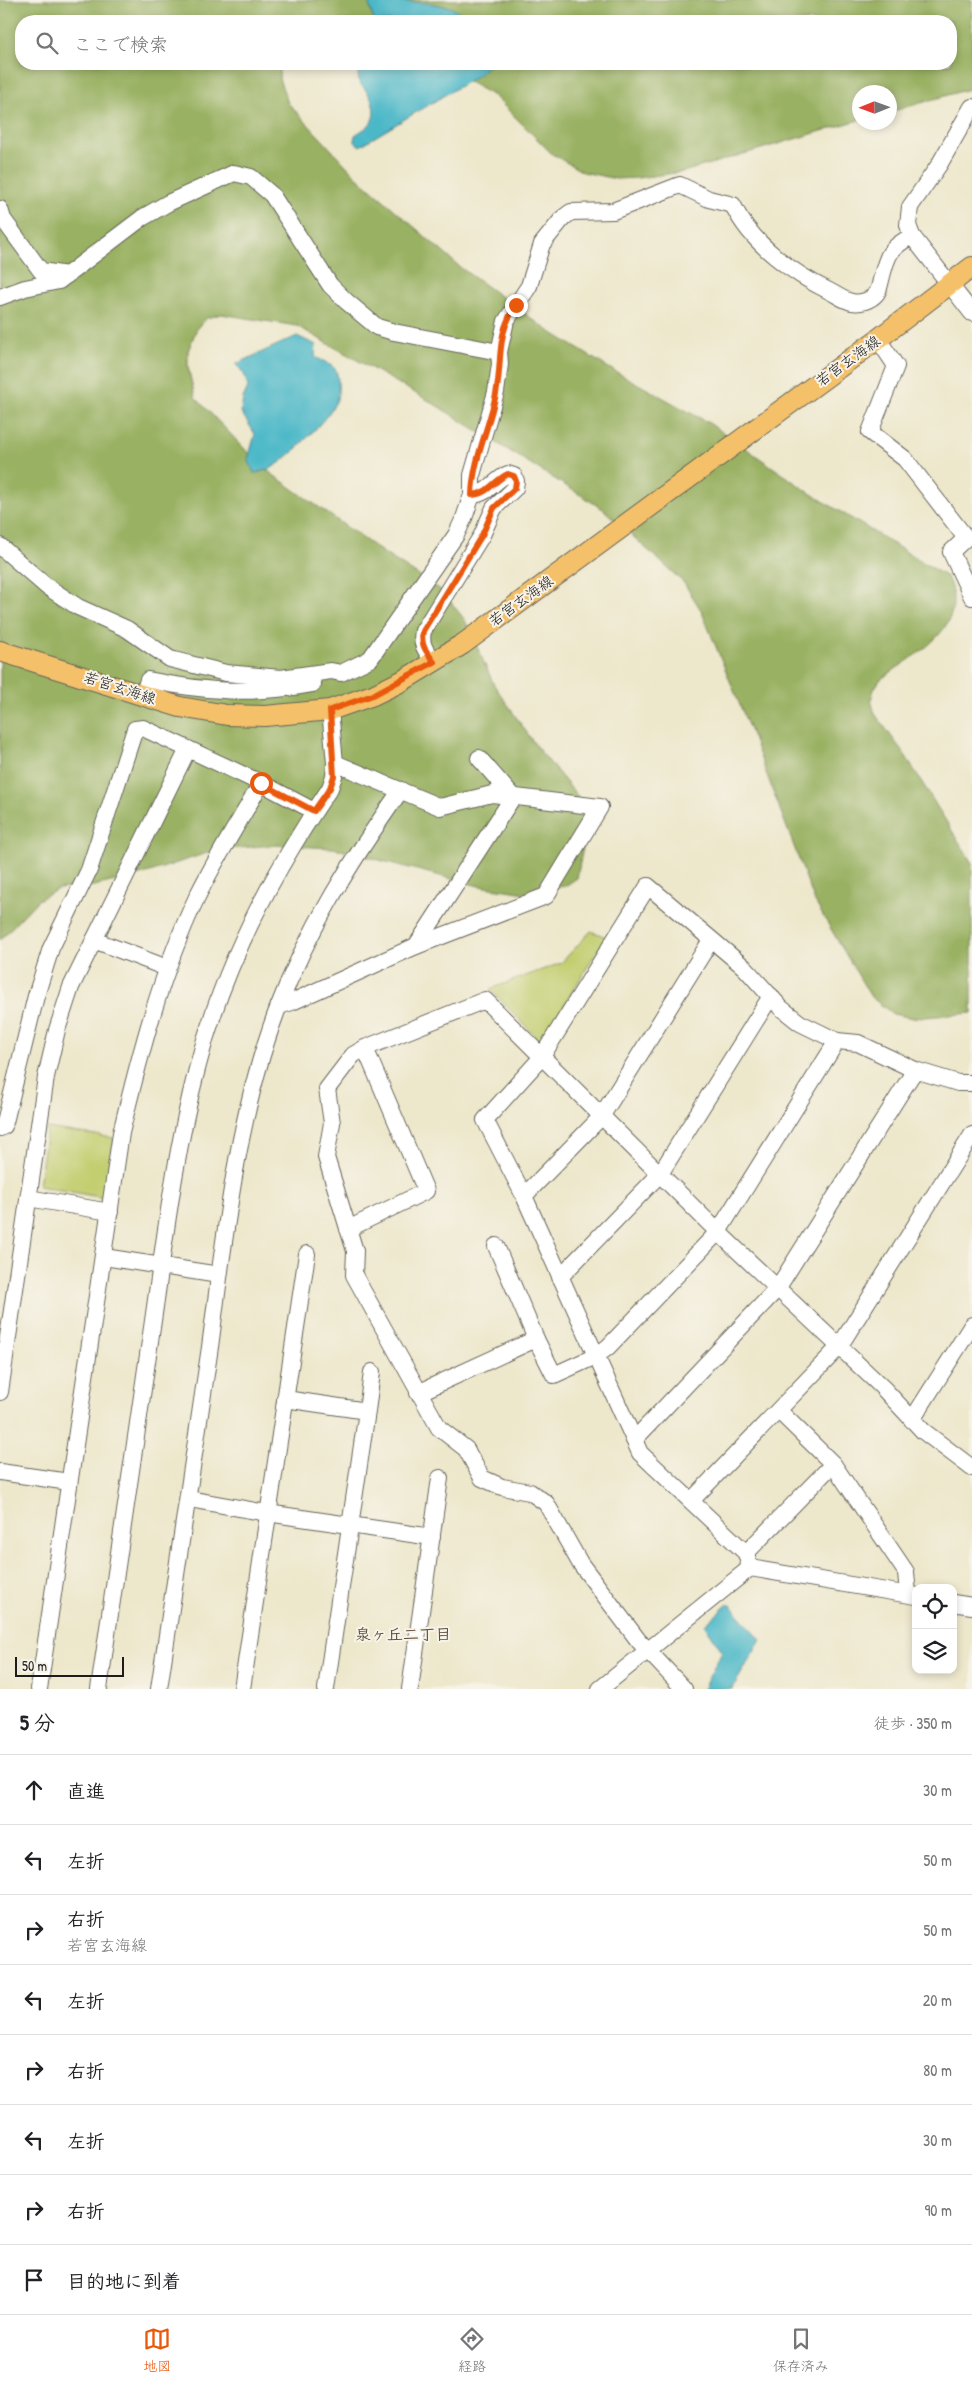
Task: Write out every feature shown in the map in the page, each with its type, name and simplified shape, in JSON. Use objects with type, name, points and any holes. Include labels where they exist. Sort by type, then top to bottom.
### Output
[{"type":"main road","name":"若宮玄海線","points":[[0,651],[143,696],[180,706],[227,715],[265,716],[330,710],[373,695],[463,644],[878,339],[972,267]]},
{"type":"street","points":[[972,107],[940,165],[910,207],[908,225],[912,236],[972,313]]},
{"type":"street","points":[[0,297],[25,288],[59,281],[142,218],[168,203],[234,173],[245,174],[260,182],[272,195],[330,284],[365,318],[377,326],[394,332],[499,352]]},
{"type":"street","points":[[143,696],[148,680],[186,688],[242,692],[290,688],[314,684],[370,659],[382,644],[394,621],[456,535],[472,495],[472,475],[496,392],[499,352],[506,321],[529,286],[542,244],[563,218],[572,212],[613,210],[680,185],[709,199],[733,205],[749,231],[781,260],[809,281],[852,302],[867,300],[878,293],[886,261],[896,244],[912,236]]},
{"type":"street","points":[[0,209],[3,219],[42,271],[67,275]]},
{"type":"street","points":[[878,339],[896,366],[870,432],[905,458],[966,538],[951,552],[972,597]]},
{"type":"street","points":[[434,662],[421,640],[423,631],[482,535],[494,508],[515,488],[516,481],[514,476],[508,474],[490,490],[472,495]]},
{"type":"street","points":[[0,546],[46,586],[78,607],[127,629],[170,659],[226,673],[249,676],[281,678],[331,671],[341,673]]},
{"type":"street","points":[[99,1689],[161,1266],[180,1145],[195,1075],[205,1040],[247,931],[276,874],[330,788],[334,776],[335,763],[330,710]]},
{"type":"street","points":[[0,1128],[4,1126],[36,996],[51,948],[89,870],[135,729],[143,728],[261,783],[314,811]]},
{"type":"street","points":[[0,1392],[46,1077],[57,1030],[71,987],[188,749]]},
{"type":"street","points":[[479,758],[513,797]]},
{"type":"street","points":[[279,1006],[292,1002],[416,946],[546,896],[600,807],[492,794],[440,807],[335,763]]},
{"type":"street","points":[[39,1689],[121,1133],[137,1066],[167,968],[196,898],[261,783]]},
{"type":"street","points":[[159,1689],[189,1499],[236,1163],[249,1102],[279,1006],[325,906],[401,790]]},
{"type":"street","points":[[416,946],[513,797]]},
{"type":"street","points":[[779,1411],[833,1464],[906,1572],[912,1595],[748,1560],[692,1501],[640,1453],[524,1196],[485,1120],[541,1058],[648,886],[744,967],[781,1008],[800,1023],[837,1041],[858,1043],[915,1070],[958,1083],[972,1083]]},
{"type":"street","points":[[94,940],[167,968]]},
{"type":"street","points":[[524,1196],[601,1117],[711,940]]},
{"type":"street","points":[[560,1277],[660,1174],[771,996]]},
{"type":"street","points":[[684,1689],[638,1640],[580,1563],[546,1502],[530,1492],[502,1487],[482,1478],[466,1449],[439,1428],[354,1275],[355,1251],[326,1157],[332,1123],[327,1089],[353,1055],[365,1048],[484,1000],[718,1232],[883,1388],[923,1431],[972,1468]]},
{"type":"street","points":[[496,1246],[536,1339],[554,1374],[596,1356],[608,1347],[718,1232],[837,1041]]},
{"type":"street","points":[[348,1229],[426,1191],[365,1048]]},
{"type":"street","points":[[634,1440],[777,1289],[915,1070]]},
{"type":"street","points":[[692,1501],[839,1347],[972,1136]]},
{"type":"street","points":[[28,1198],[110,1212]]},
{"type":"street","points":[[242,1689],[307,1254]]},
{"type":"street","points":[[104,1257],[219,1275]]},
{"type":"street","points":[[912,1420],[972,1325]]},
{"type":"street","points":[[418,1393],[536,1339]]},
{"type":"street","points":[[326,1689],[372,1372]]},
{"type":"street","points":[[285,1399],[367,1411]]},
{"type":"street","points":[[600,1689],[649,1650],[748,1560],[833,1464]]},
{"type":"street","points":[[0,1472],[69,1482]]},
{"type":"street","points":[[410,1689],[440,1478]]},
{"type":"street","points":[[189,1499],[267,1513],[432,1537]]},
{"type":"street","points":[[957,1604],[972,1606]]},
{"type":"green space","points":[[0,0],[972,0],[972,88],[897,110],[897,85],[852,85],[852,122],[683,172],[637,178],[616,179],[583,172],[552,154],[494,96],[448,70],[957,70],[957,15],[15,15],[15,70],[280,70],[279,79],[288,103],[355,175],[461,268],[549,331],[609,368],[709,423],[810,493],[947,577],[953,595],[952,611],[946,626],[923,650],[880,680],[874,689],[871,700],[875,714],[905,755],[972,863],[972,1013],[913,1018],[893,1014],[871,997],[815,902],[750,730],[701,610],[684,583],[603,509],[431,402],[297,326],[221,314],[207,318],[197,328],[188,351],[188,367],[195,397],[262,467],[385,554],[441,590],[465,620],[494,685],[536,746],[585,805],[587,827],[577,878],[565,886],[526,893],[479,886],[333,848],[274,845],[216,850],[144,874],[94,886],[58,889],[38,900],[0,940]]},
{"type":"green space","points":[[591,931],[606,937],[541,1042],[490,989],[561,963]]},
{"type":"green space","points":[[47,1128],[114,1138],[105,1198],[39,1186]]},
{"type":"water","points":[[368,1],[429,3],[450,7],[465,15],[372,15]]},
{"type":"water","points":[[358,70],[484,70],[480,74],[360,146],[354,141],[355,135],[372,121],[374,109],[370,97],[359,83]]},
{"type":"water","points":[[297,336],[316,345],[315,357],[335,369],[338,384],[337,399],[328,415],[290,454],[265,471],[254,473],[248,459],[255,434],[241,412],[243,398],[248,387],[244,374],[236,364]]},
{"type":"water","points":[[729,1603],[761,1640],[732,1689],[703,1689],[722,1651],[705,1625]]},
{"type":"district","name":"泉ヶ丘二丁目","points":[[403,1634]]},
{"type":"route","points":[[261,783],[314,811],[330,788],[334,776],[335,763],[330,710],[373,695],[434,662],[421,640],[423,631],[482,535],[494,508],[515,488],[516,481],[514,476],[508,474],[490,490],[472,495],[472,475],[492,412],[500,364],[499,352],[506,321],[516,305]]}]
